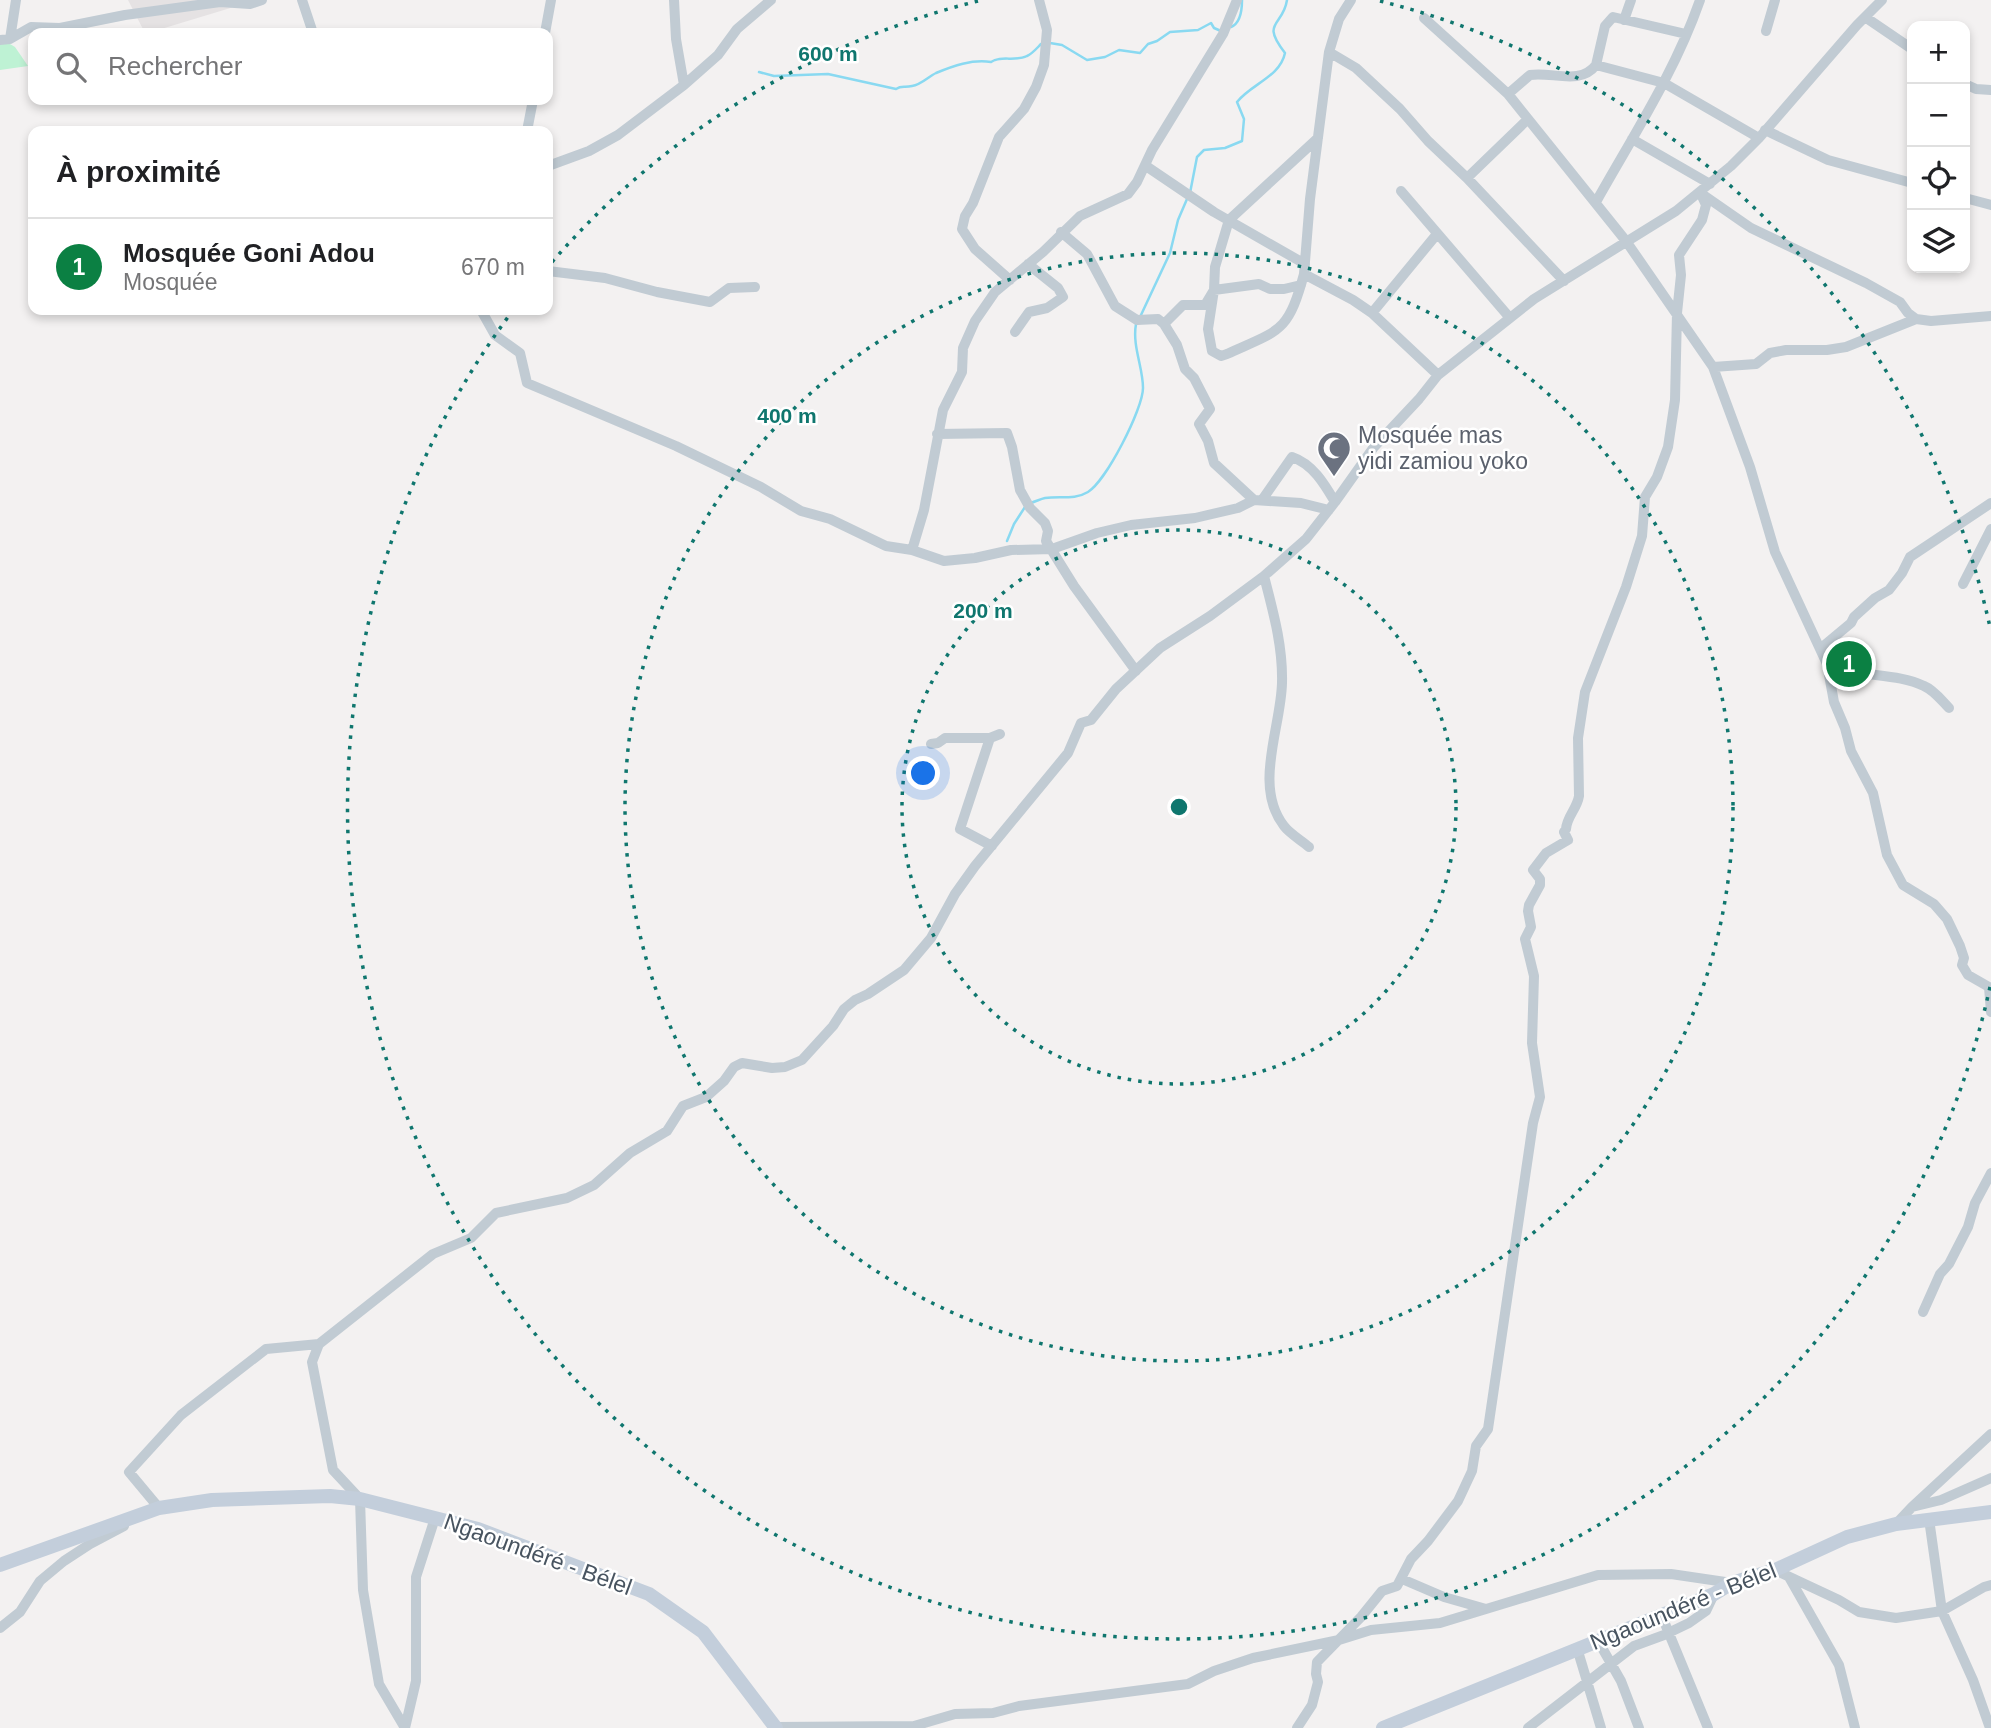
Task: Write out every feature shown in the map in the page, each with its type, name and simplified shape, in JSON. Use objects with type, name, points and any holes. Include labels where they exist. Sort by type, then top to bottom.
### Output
[{"type":"main road","name":"Ngaoundéré - Bélel","points":[[0,1565],[159,1508],[212,1500],[330,1496],[360,1499],[478,1529],[649,1594],[703,1632],[776,1728]]},
{"type":"main road","name":"Ngaoundéré - Bélel","points":[[1383,1728],[1597,1639],[1714,1594],[1732,1583],[1775,1570],[1847,1537],[1896,1524],[1991,1512]]},
{"type":"street","points":[[5,40],[16,0]]},
{"type":"street","points":[[29,28],[60,28],[125,15],[220,2],[250,4],[262,0]]},
{"type":"street","points":[[302,0],[311,28]]},
{"type":"street","points":[[546,28],[551,0]]},
{"type":"street","points":[[674,0],[676,39],[684,85]]},
{"type":"street","points":[[553,164],[589,151],[618,135],[684,85],[718,55],[737,29],[771,0]]},
{"type":"street","points":[[1010,280],[975,249],[962,229],[999,137],[1024,109],[1044,65],[1047,30],[1039,0]]},
{"type":"street","points":[[912,550],[924,510],[943,410],[962,372],[963,348],[975,321],[995,292],[1080,216],[1128,194],[1223,34],[1237,0]]},
{"type":"street","points":[[1318,138],[1229,220],[1215,267],[1208,329],[1212,351],[1220,356],[1267,337],[1282,327],[1301,285],[1329,52],[1339,19],[1350,0]]},
{"type":"street","points":[[1624,20],[1631,0]]},
{"type":"street","points":[[1596,202],[1664,83],[1700,0]]},
{"type":"street","points":[[1766,32],[1775,0]]},
{"type":"street","points":[[405,1728],[379,1684],[363,1590],[360,1499],[333,1470],[312,1362],[319,1344],[433,1254],[471,1238],[496,1213],[567,1198],[594,1185],[630,1153],[667,1131],[683,1106],[706,1097],[724,1081],[734,1067],[742,1063],[772,1068],[802,1060],[816,1047],[844,1009],[904,970],[931,938],[955,894],[1068,753],[1081,723],[1091,720],[1116,689],[1160,648],[1210,616],[1264,576],[1306,539],[1374,447],[1438,375],[1510,318],[1676,211],[1710,184],[1762,134],[1882,0]]},
{"type":"street","points":[[1508,94],[1530,75],[1565,77],[1586,73],[1596,65],[1605,26],[1613,17],[1686,34]]},
{"type":"street","points":[[1865,17],[1907,46]]},
{"type":"street","points":[[1424,18],[1508,94],[1626,241],[1713,367],[1750,467],[1775,552],[1802,614],[1821,648],[1834,702],[1851,751],[1873,793],[1887,855],[1903,885],[1934,904],[1947,919],[1957,937],[1964,958],[1962,965],[1968,975],[1989,987],[1991,1012]]},
{"type":"street","points":[[5,40],[28,28]]},
{"type":"street","points":[[1329,52],[1356,68],[1399,109],[1564,281]]},
{"type":"street","points":[[1596,65],[1664,83],[1762,134],[1828,160],[1907,182]]},
{"type":"street","points":[[1970,86],[1991,90]]},
{"type":"street","points":[[528,126],[532,105]]},
{"type":"street","points":[[1467,178],[1528,119]]},
{"type":"street","points":[[1632,139],[1710,184]]},
{"type":"street","points":[[1146,166],[1372,313],[1438,375]]},
{"type":"street","points":[[1401,191],[1510,318]]},
{"type":"street","points":[[1297,1728],[1312,1705],[1318,1682],[1317,1662],[1382,1591],[1397,1586],[1411,1559],[1458,1501],[1472,1471],[1476,1446],[1488,1429],[1533,1123],[1540,1097],[1539,1079],[1534,1064],[1531,1020],[1534,976],[1525,939],[1531,927],[1528,911],[1540,885],[1540,879],[1533,870],[1546,853],[1568,840],[1564,832],[1568,818],[1578,804],[1578,738],[1585,692],[1626,587],[1642,536],[1645,497],[1657,477],[1668,447],[1675,400],[1677,313],[1681,275],[1679,255],[1702,220],[1706,205],[1700,192]]},
{"type":"street","points":[[1700,192],[1751,228],[1866,282],[1900,302],[1916,319],[1931,321],[1991,316]]},
{"type":"street","points":[[1970,199],[1991,205]]},
{"type":"street","points":[[1061,232],[1087,254],[1115,306],[1137,320],[1158,319],[1164,324],[1177,345],[1185,369],[1194,378],[1210,409],[1199,424],[1208,441],[1213,463],[1258,500]]},
{"type":"street","points":[[1372,313],[1437,234]]},
{"type":"street","points":[[1015,332],[1030,312],[1047,308],[1063,297],[1058,288],[1028,264]]},
{"type":"street","points":[[553,272],[605,278],[710,302],[729,288],[755,287]]},
{"type":"street","points":[[1214,290],[1259,284],[1270,289],[1301,285]]},
{"type":"street","points":[[1164,324],[1183,305],[1205,305],[1214,290]]},
{"type":"street","points":[[484,315],[495,335],[520,353],[527,383],[676,446],[761,487],[801,511],[830,519],[886,546],[912,550],[944,561],[1011,550],[1052,550],[1097,533],[1195,518],[1238,508],[1258,500],[1332,506]]},
{"type":"street","points":[[1713,367],[1756,363],[1770,353],[1786,350],[1846,347],[1916,319]]},
{"type":"street","points":[[937,434],[1007,433],[1013,447],[1020,490],[1030,508],[1045,523],[1048,531],[1046,541],[1074,586],[1136,671]]},
{"type":"street","points":[[1258,500],[1292,457],[1315,473],[1332,506]]},
{"type":"street","points":[[1821,648],[1875,598],[1889,590],[1910,557],[1991,503]]},
{"type":"street","points":[[1963,584],[1991,529]]},
{"type":"street","points":[[1264,576],[1279,636],[1282,684],[1270,768],[1273,807],[1284,827],[1309,847]]},
{"type":"street","points":[[1827,664],[1842,671],[1912,682],[1927,687],[1949,708]]},
{"type":"street","points":[[930,744],[945,738],[995,736],[960,830],[992,846]]},
{"type":"street","points":[[1923,1312],[1940,1274],[1968,1227],[1975,1203],[1991,1173]]},
{"type":"street","points":[[0,1628],[20,1612],[40,1581],[64,1561],[90,1544],[159,1508],[129,1472],[181,1415],[266,1349],[319,1344]]},
{"type":"street","points":[[1896,1524],[1991,1434]]},
{"type":"street","points":[[1912,1507],[1941,1500],[1991,1478]]},
{"type":"street","points":[[405,1728],[416,1681],[416,1577],[435,1517]]},
{"type":"street","points":[[1929,1520],[1942,1611],[1973,1681],[1990,1728]]},
{"type":"street","points":[[1775,1570],[1859,1612],[1896,1618],[1942,1611],[1991,1585]]},
{"type":"street","points":[[776,1728],[914,1726],[955,1714],[992,1713],[1019,1706],[1188,1684],[1214,1671],[1253,1658],[1339,1640],[1371,1630],[1440,1623],[1598,1575],[1637,1572],[1671,1574],[1732,1583]]},
{"type":"street","points":[[1789,1577],[1839,1665],[1855,1728]]},
{"type":"street","points":[[1402,1579],[1444,1597],[1486,1609]]},
{"type":"street","points":[[1528,1728],[1634,1646],[1669,1633],[1706,1611],[1714,1594]]},
{"type":"street","points":[[1661,1614],[1708,1728]]},
{"type":"street","points":[[1597,1639],[1621,1681],[1639,1728]]},
{"type":"street","points":[[1577,1648],[1601,1728]]},
{"type":"shaded area","points":[[128,0],[257,0],[165,28],[142,28]]},
{"type":"green space","points":[[0,38],[15,47],[28,66],[0,70]]},
{"type":"waterway","points":[[1231,27],[1239,19],[1242,0]]},
{"type":"waterway","points":[[1190,193],[1197,157],[1204,150],[1225,148],[1242,141],[1244,119],[1237,102],[1271,74],[1282,61],[1285,53],[1274,35],[1274,29],[1287,0]]},
{"type":"waterway","points":[[1050,43],[1062,45],[1087,60],[1105,57],[1119,50],[1140,53],[1148,44],[1170,32],[1198,30],[1211,23],[1221,31]]},
{"type":"waterway","points":[[759,72],[774,76],[828,74],[896,89],[921,83],[936,73],[963,64],[1022,58],[1031,54],[1041,44]]},
{"type":"waterway","points":[[1141,315],[1170,253],[1178,220],[1187,199]]},
{"type":"waterway","points":[[1030,503],[1045,498],[1073,497],[1088,492],[1113,460],[1137,412],[1143,388],[1135,340],[1136,324]]},
{"type":"waterway","points":[[1007,541],[1025,507]]},
{"type":"place","name":"Mosquée mas yidi zamiou yoko","points":[[1334,478]]},
{"type":"place","name":"Mosquée Goni Adou","points":[[1849,664]]}]
